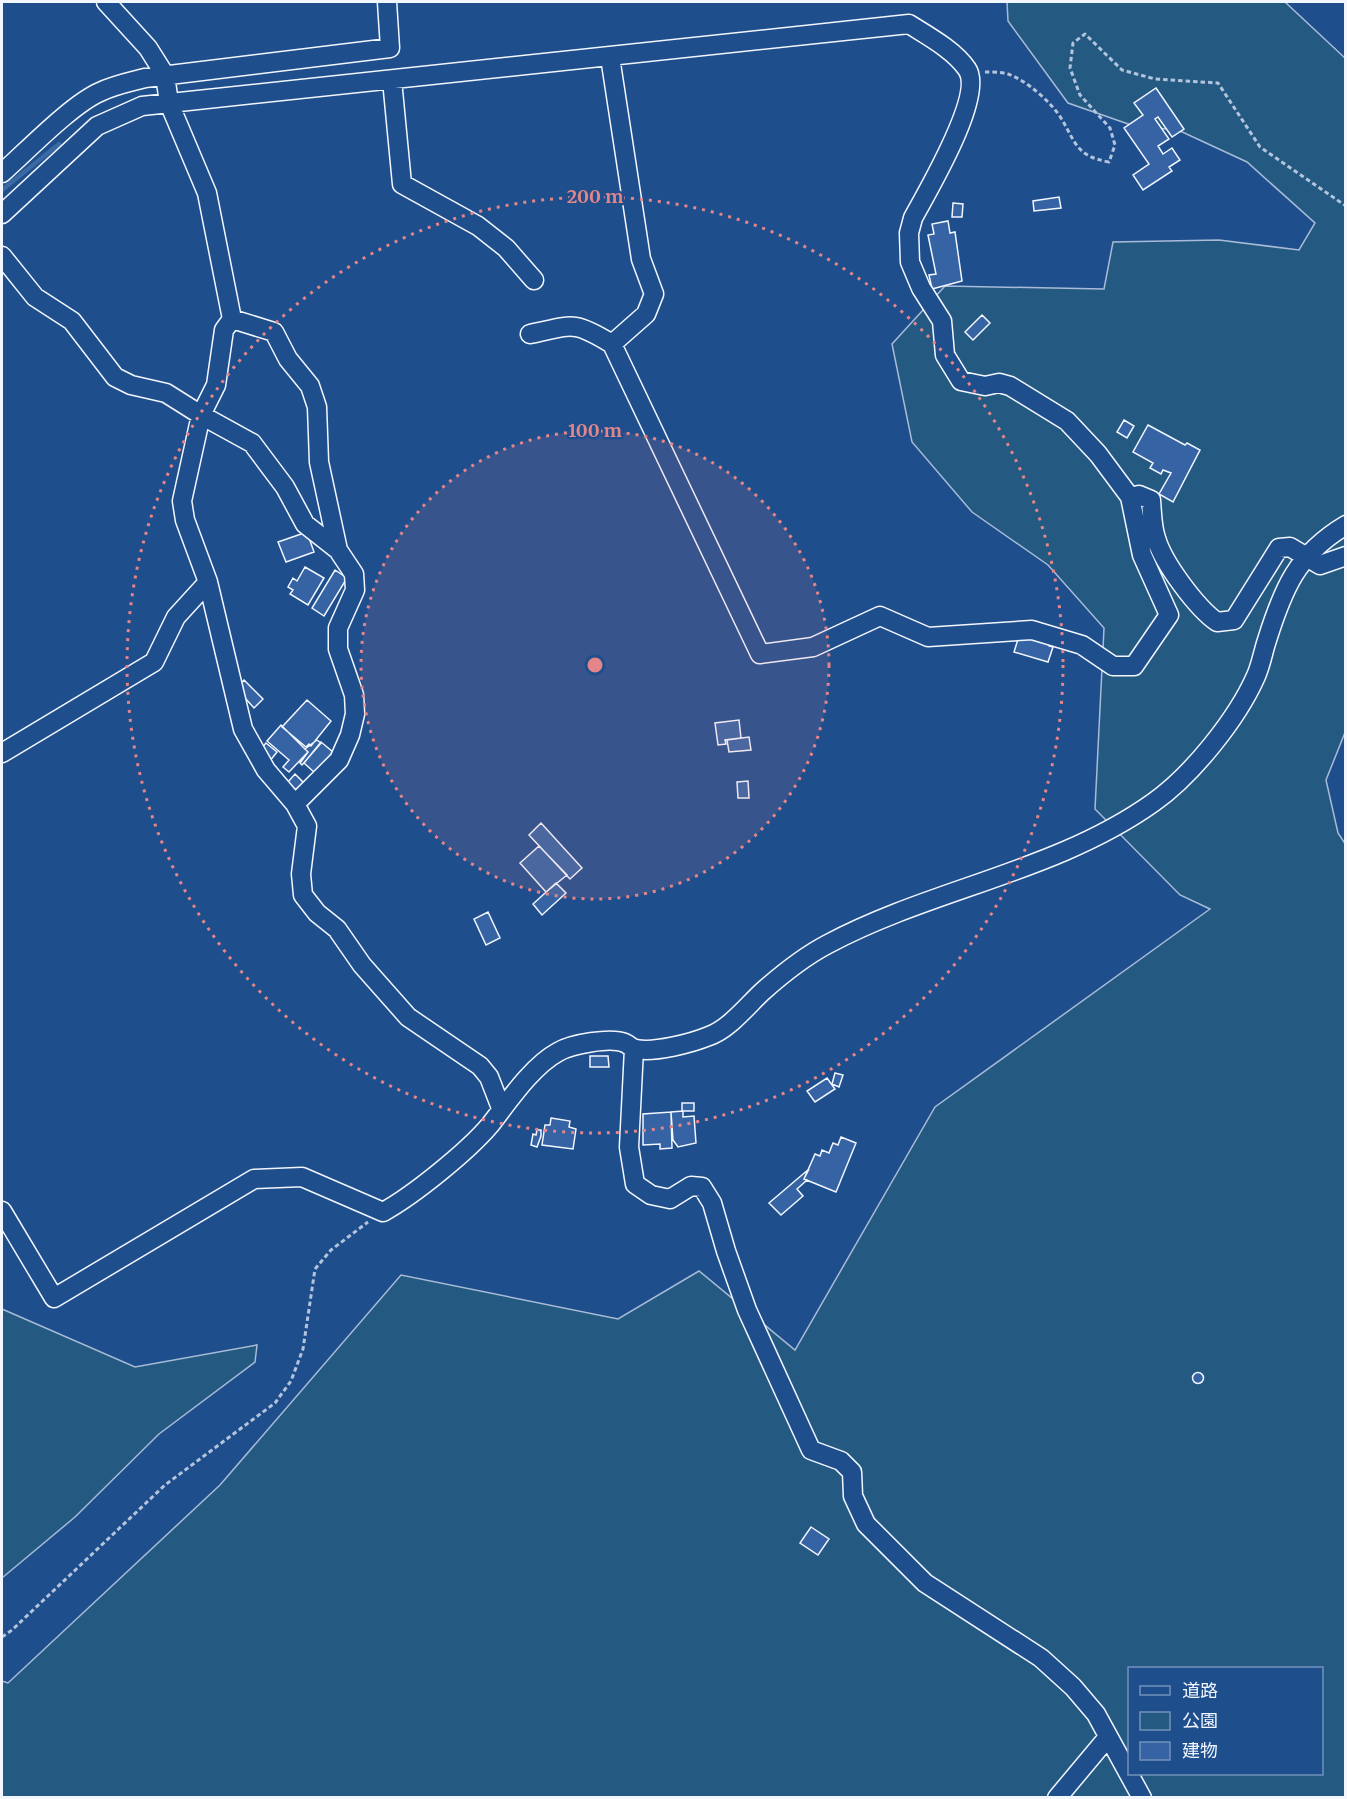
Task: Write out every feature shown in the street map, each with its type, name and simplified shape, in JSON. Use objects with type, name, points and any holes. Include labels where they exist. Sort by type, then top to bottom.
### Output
[{"type":"street","points":[[106,2],[148,48],[165,75],[169,103],[207,193],[232,319],[224,330],[216,385],[201,416],[182,501],[185,520],[208,582],[243,729],[266,770],[295,804],[308,826],[301,874],[303,895],[317,913],[337,929],[362,965],[408,1017],[480,1066],[489,1077],[501,1108]]},
{"type":"street","points":[[2,173],[99,92],[145,78],[390,48],[387,2]]},
{"type":"street","points":[[2,214],[97,126],[142,106],[909,24],[936,40],[968,70],[971,85],[963,121],[913,218],[909,233],[910,262],[921,288],[942,321],[945,355],[961,381],[985,386],[999,383],[1010,386],[1067,420],[1098,454],[1130,497],[1142,555],[1169,615],[1134,666],[1113,666],[1082,645],[1032,630],[928,637],[880,616],[813,647],[760,654],[612,344],[588,329],[573,325],[530,334]]},
{"type":"street","points":[[610,57],[640,259],[654,294],[646,314],[612,344]]},
{"type":"street","points":[[392,80],[402,184],[478,226],[506,248],[534,280]]},
{"type":"street","points":[[2,256],[35,297],[72,321],[115,377],[131,386],[166,393],[201,416],[252,443],[285,487],[305,524],[338,550],[354,574],[355,590],[338,628],[338,648],[354,695],[355,714],[339,760],[295,804]]},
{"type":"street","points":[[232,319],[274,332],[288,359],[310,386],[317,407],[319,462],[338,550]]},
{"type":"street","points":[[1130,497],[1139,495],[1151,500],[1156,538],[1168,564],[1208,616],[1217,622],[1233,620],[1279,548],[1290,547],[1320,565],[1346,556]]},
{"type":"street","points":[[2,1211],[54,1298],[254,1179],[302,1177],[383,1212],[404,1201],[475,1140],[501,1108],[557,1052],[581,1043],[623,1042],[634,1049],[677,1046],[713,1035],[765,990],[824,946],[877,919],[1047,861],[1111,830],[1157,801],[1191,768],[1241,706],[1257,674],[1283,589],[1305,556],[1329,535],[1346,525]]},
{"type":"street","points":[[2,753],[154,662],[176,617],[208,582]]},
{"type":"street","points":[[634,1049],[629,1147],[635,1184],[651,1196],[670,1199],[691,1186],[702,1186],[712,1203],[747,1310],[811,1450],[841,1461],[852,1472],[853,1496],[866,1524],[925,1582],[1041,1658],[1073,1687],[1096,1714],[1128,1772]]},
{"type":"street","points":[[1058,1797],[1108,1737]]},
{"type":"street","points":[[1130,1775],[1142,1797]]},
{"type":"path","points":[[968,70],[1008,74],[1027,86],[1060,116],[1077,150],[1095,160],[1109,162],[1116,145],[1110,128],[1080,95],[1070,68],[1073,43],[1085,34],[1122,70],[1155,79],[1218,83],[1260,147],[1346,206]]},
{"type":"path","points":[[2,1636],[12,1630],[165,1485],[275,1403],[291,1381],[303,1349],[315,1269],[331,1250],[383,1212]]},
{"type":"green space","points":[[1007,2],[1285,2],[1346,59],[1346,730],[1326,780],[1338,833],[1346,845],[1345,1797],[2,1797],[2,1681],[8,1683],[220,1485],[401,1275],[618,1319],[699,1271],[795,1350],[935,1107],[1210,909],[1180,895],[1095,809],[1104,628],[1048,565],[972,512],[912,442],[892,344],[945,286],[1104,289],[1113,242],[1219,240],[1299,250],[1315,223],[1247,162],[1178,130],[1134,126],[1068,103],[1008,21]]},
{"type":"green space","points":[[2,1309],[135,1367],[257,1345],[255,1362],[159,1434],[75,1517],[2,1578]]},
{"type":"building","points":[[1156,88],[1184,129],[1172,137],[1158,117],[1155,119],[1169,139],[1158,146],[1163,154],[1172,148],[1180,160],[1169,167],[1172,171],[1143,190],[1133,175],[1149,164],[1124,128],[1143,115],[1134,103]]},
{"type":"building","points":[[1059,197],[1061,208],[1034,211],[1033,201]]},
{"type":"building","points":[[953,203],[963,204],[962,217],[952,217]]},
{"type":"building","points":[[948,221],[950,233],[955,232],[962,281],[932,289],[929,275],[936,274],[928,235],[934,234],[932,224]]},
{"type":"building","points":[[982,315],[990,323],[973,340],[965,332]]},
{"type":"building","points":[[1124,420],[1134,426],[1127,438],[1117,432]]},
{"type":"building","points":[[1148,425],[1185,445],[1187,443],[1200,450],[1173,502],[1159,494],[1171,473],[1163,470],[1161,474],[1150,468],[1153,463],[1133,452]]},
{"type":"building","points":[[307,532],[314,552],[286,562],[278,542]]},
{"type":"building","points":[[305,567],[324,578],[308,605],[290,594],[293,590],[288,587],[293,578],[297,581]]},
{"type":"building","points":[[335,570],[347,578],[324,616],[312,608]]},
{"type":"building","points":[[1019,636],[1049,643],[1049,646],[1053,647],[1048,662],[1014,652]]},
{"type":"building","points":[[244,680],[263,699],[254,708],[236,688]]},
{"type":"building","points":[[307,700],[331,721],[311,746],[309,744],[306,747],[282,727]]},
{"type":"building","points":[[739,720],[741,738],[725,740],[726,744],[718,745],[715,723]]},
{"type":"building","points":[[281,725],[308,752],[289,772],[283,767],[289,760],[267,741]]},
{"type":"building","points":[[749,737],[751,750],[729,752],[727,740]]},
{"type":"building","points":[[317,740],[321,743],[302,765],[300,763],[308,752],[305,749]]},
{"type":"building","points":[[321,742],[333,752],[315,773],[304,763]]},
{"type":"building","points":[[266,743],[277,752],[269,762],[258,752]]},
{"type":"building","points":[[295,774],[305,784],[297,792],[287,783]]},
{"type":"building","points":[[748,781],[749,798],[738,798],[737,782]]},
{"type":"building","points":[[541,823],[582,868],[570,879],[529,835]]},
{"type":"building","points":[[539,846],[567,875],[546,892],[520,863]]},
{"type":"building","points":[[556,883],[566,893],[542,915],[533,904]]},
{"type":"building","points":[[488,912],[500,938],[486,945],[474,919]]},
{"type":"building","points":[[590,1056],[608,1056],[609,1067],[590,1067]]},
{"type":"building","points":[[835,1073],[843,1075],[839,1087],[832,1084]]},
{"type":"building","points":[[827,1078],[835,1089],[815,1102],[807,1091]]},
{"type":"building","points":[[682,1103],[694,1103],[694,1111],[682,1111]]},
{"type":"building","points":[[683,1111],[683,1117],[694,1116],[696,1143],[678,1147],[673,1140],[671,1112]]},
{"type":"building","points":[[671,1112],[672,1148],[660,1149],[660,1144],[643,1145],[643,1114]]},
{"type":"building","points":[[551,1118],[570,1121],[569,1127],[576,1129],[573,1149],[542,1145],[545,1125],[550,1125]]},
{"type":"building","points":[[537,1130],[541,1130],[541,1136],[537,1147],[531,1145],[533,1134],[536,1135]]},
{"type":"building","points":[[841,1137],[856,1143],[836,1192],[804,1179],[815,1154],[820,1156],[822,1150],[829,1153],[833,1143],[838,1145]]},
{"type":"building","points":[[809,1169],[804,1179],[807,1180],[797,1189],[803,1196],[781,1215],[769,1203]]},
{"type":"building","points":[[1198,1373],[1202,1374],[1202,1382],[1198,1383],[1194,1382],[1193,1378],[1194,1374]]},
{"type":"building","points":[[811,1527],[829,1539],[818,1555],[800,1543]]},
{"type":"waterway","points":[[2,190],[59,144]]}]
